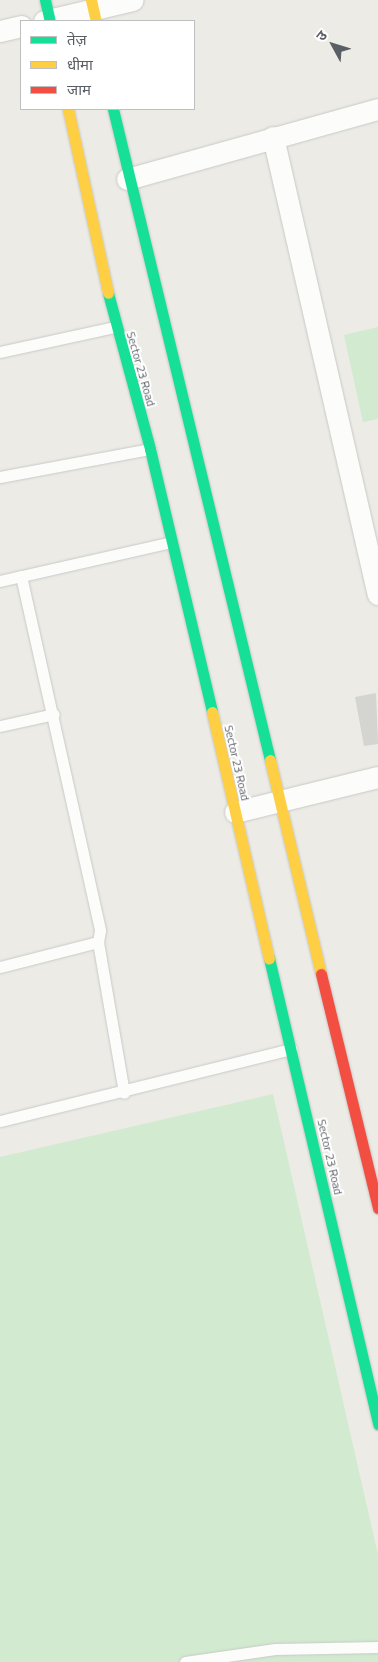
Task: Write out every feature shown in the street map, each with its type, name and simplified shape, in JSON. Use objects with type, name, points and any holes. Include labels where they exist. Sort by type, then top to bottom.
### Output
[{"type":"street","points":[[47,16],[94,10],[134,0]]},
{"type":"street","points":[[0,31],[20,26]]},
{"type":"street","points":[[127,179],[273,136],[378,109]]},
{"type":"street","name":"Sector 23 Road","points":[[68,110],[115,327],[150,448],[378,1424]]},
{"type":"street","points":[[113,110],[127,179],[280,802],[372,1153],[378,1208]]},
{"type":"street","points":[[273,136],[378,594]]},
{"type":"street","points":[[235,812],[378,777]]},
{"type":"lane","points":[[0,352],[115,327]]},
{"type":"lane","points":[[0,477],[150,448]]},
{"type":"lane","points":[[0,581],[172,542]]},
{"type":"lane","points":[[21,576],[54,714],[100,930],[98,942],[124,1093]]},
{"type":"lane","points":[[0,726],[54,714]]},
{"type":"lane","points":[[0,967],[98,942]]},
{"type":"lane","points":[[0,1122],[124,1093],[291,1049]]},
{"type":"lane","points":[[185,1662],[275,1649],[378,1647]]},
{"type":"green space","points":[[378,327],[378,419],[363,422],[344,335]]},
{"type":"green space","points":[[273,1094],[378,1555],[378,1662],[0,1662],[0,1157]]},
{"type":"building","points":[[376,693],[378,744],[364,746],[355,697]]},
{"type":"traffic: fast","points":[[45,0],[50,20]]},
{"type":"traffic: fast","points":[[113,110],[270,760]]},
{"type":"traffic: fast","points":[[108,293],[150,449],[212,712]]},
{"type":"traffic: fast","points":[[269,958],[378,1424]]},
{"type":"traffic: slow","points":[[91,0],[96,20]]},
{"type":"traffic: slow","points":[[68,110],[108,293]]},
{"type":"traffic: slow","points":[[212,712],[269,958]]},
{"type":"traffic: slow","points":[[270,760],[321,974]]},
{"type":"traffic: jam","points":[[321,974],[378,1208]]}]
